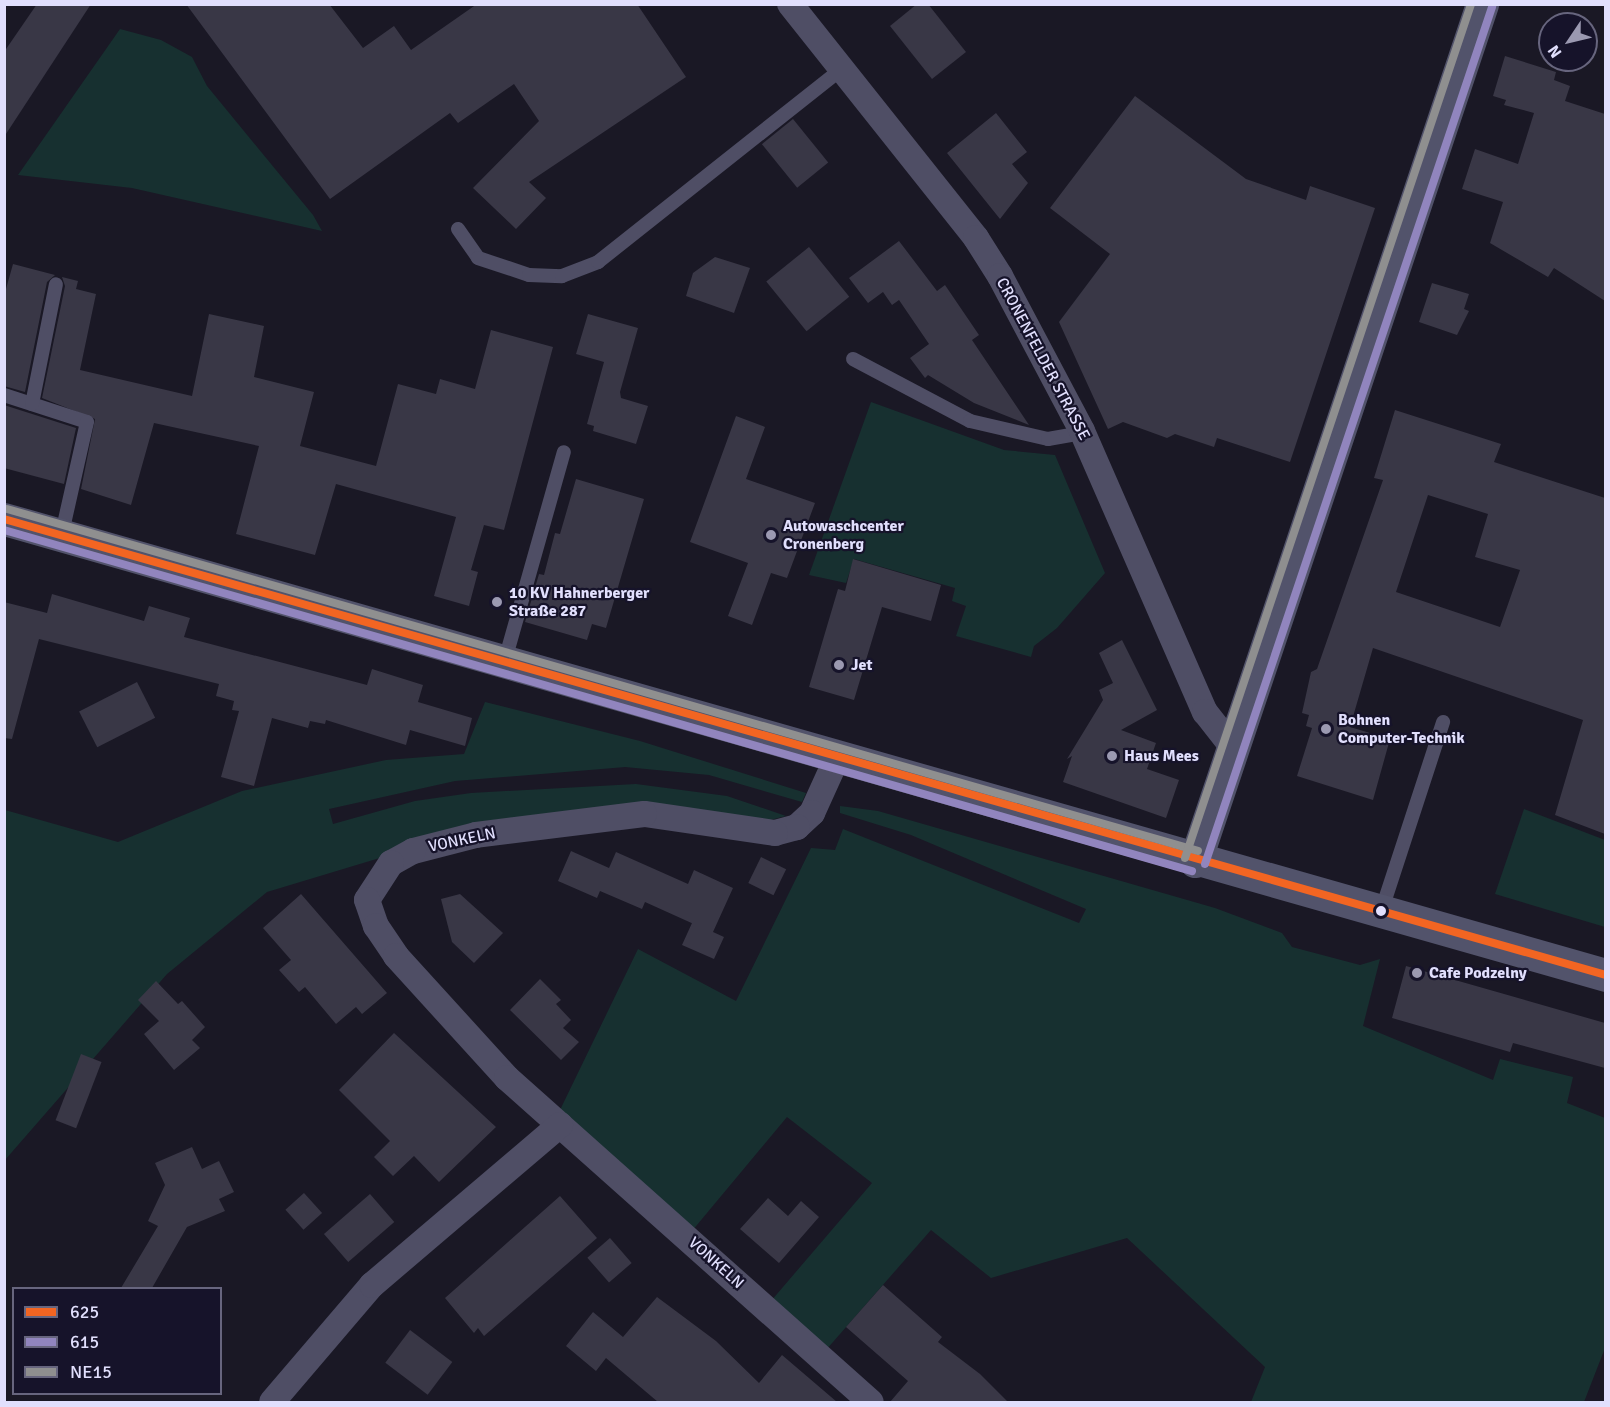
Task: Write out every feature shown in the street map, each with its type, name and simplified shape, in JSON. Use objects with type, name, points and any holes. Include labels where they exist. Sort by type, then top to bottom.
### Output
[{"type":"main road","points":[[1195,861],[1482,4]]},
{"type":"main road","points":[[4,519],[62,532],[1195,861],[1605,975]]},
{"type":"street","name":"CRONENFELDER STRASSE","points":[[790,4],[838,70],[976,238],[1083,434],[1205,712],[1234,749]]},
{"type":"street","name":"VONKELN","points":[[837,758],[812,813],[797,826],[775,833],[644,814],[598,818],[476,836],[413,851],[391,863],[372,887],[368,909],[396,956],[507,1078],[871,1402]]},
{"type":"street","points":[[272,1402],[372,1285],[560,1125]]},
{"type":"lane","points":[[458,229],[478,258],[529,275],[562,276],[598,262],[838,70]]},
{"type":"lane","points":[[32,404],[56,284]]},
{"type":"lane","points":[[853,359],[970,421],[1048,439],[1083,434]]},
{"type":"lane","points":[[4,395],[87,422],[62,532]]},
{"type":"lane","points":[[505,660],[564,452]]},
{"type":"lane","points":[[1380,914],[1443,722]]},
{"type":"green space","points":[[120,29],[161,40],[192,57],[207,86],[313,215],[322,231],[132,188],[18,175]]},
{"type":"green space","points":[[871,402],[1004,450],[1055,455],[1105,573],[1057,628],[1034,646],[1031,657],[956,636],[966,606],[952,601],[955,588],[854,559],[846,583],[809,575]]},
{"type":"green space","points":[[485,702],[640,741],[806,793],[802,802],[709,775],[625,767],[455,781],[329,809],[333,824],[415,801],[471,793],[636,784],[727,796],[786,816],[766,821],[663,806],[383,857],[267,892],[167,974],[5,1160],[5,810],[118,842],[242,791],[386,760],[464,754]]},
{"type":"green space","points":[[840,806],[878,811],[1215,908],[1282,933],[1292,947],[1360,965],[1380,959],[1363,1026],[1493,1080],[1500,1059],[1573,1077],[1567,1103],[1605,1118],[1605,1348],[1584,1402],[1251,1402],[1265,1367],[1127,1238],[991,1278],[931,1230],[826,1350],[771,1301],[872,1183],[787,1117],[692,1231],[560,1110],[638,949],[736,1001],[811,848],[835,850],[843,829],[1079,923],[1086,909],[911,835],[840,813]]},
{"type":"green space","points":[[1524,809],[1605,840],[1605,927],[1495,894]]},
{"type":"building","points":[[37,4],[91,4],[4,137],[4,52]]},
{"type":"building","points":[[186,4],[329,4],[363,48],[394,26],[411,50],[477,4],[637,4],[686,77],[529,182],[546,198],[516,229],[473,188],[539,121],[514,84],[458,123],[450,113],[330,199]]},
{"type":"building","points":[[917,4],[928,4],[966,52],[932,79],[890,26]]},
{"type":"building","points":[[1505,56],[1538,66],[1538,72],[1556,72],[1554,80],[1570,86],[1565,101],[1605,114],[1605,301],[1554,268],[1548,277],[1490,243],[1503,202],[1462,189],[1475,149],[1518,164],[1534,113],[1504,105],[1506,100],[1493,96]]},
{"type":"building","points":[[1135,96],[1246,179],[1306,200],[1310,186],[1375,208],[1290,462],[1217,438],[1214,447],[1175,434],[1167,438],[1123,422],[1108,429],[1059,322],[1110,254],[1050,208]]},
{"type":"building","points":[[996,113],[1027,152],[1012,164],[1028,183],[1000,219],[947,153]]},
{"type":"building","points":[[793,119],[828,163],[797,188],[762,144]]},
{"type":"building","points":[[899,241],[937,291],[945,285],[979,335],[972,340],[1029,425],[974,403],[928,375],[925,378],[910,358],[929,344],[899,300],[892,305],[883,292],[868,303],[849,278]]},
{"type":"building","points":[[809,247],[849,297],[807,331],[766,282]]},
{"type":"building","points":[[715,257],[750,268],[734,313],[686,296],[693,273]]},
{"type":"building","points":[[13,264],[55,275],[47,282],[25,392],[4,386],[4,296]]},
{"type":"building","points":[[62,277],[78,281],[76,289],[96,294],[80,370],[192,396],[209,314],[264,326],[254,377],[314,392],[300,446],[376,466],[398,384],[436,394],[440,379],[475,389],[491,330],[553,347],[504,530],[484,525],[471,570],[478,572],[469,606],[434,596],[456,517],[336,484],[315,555],[236,534],[259,446],[154,423],[131,505],[81,489],[95,419],[42,398],[65,286]]},
{"type":"building","points":[[1432,283],[1469,294],[1464,309],[1469,311],[1457,335],[1419,322]]},
{"type":"building","points":[[588,314],[638,328],[620,392],[621,398],[648,406],[636,444],[593,431],[594,426],[587,424],[604,362],[576,354]]},
{"type":"building","points":[[4,405],[76,428],[64,484],[4,468]]},
{"type":"building","points":[[1395,410],[1501,444],[1494,462],[1605,498],[1605,834],[1555,815],[1583,720],[1373,648],[1350,727],[1390,739],[1373,800],[1297,776],[1312,728],[1306,726],[1309,715],[1302,713],[1311,672],[1317,669],[1383,480],[1374,478]],"holes":[[[1428,495],[1488,514],[1475,557],[1520,570],[1500,627],[1396,592]]]},
{"type":"building","points":[[736,416],[765,427],[746,479],[815,503],[787,578],[771,573],[752,625],[728,616],[748,563],[690,542]]},
{"type":"building","points":[[576,479],[644,499],[606,628],[592,624],[587,640],[525,622],[539,574],[544,575],[555,533],[560,534]]},
{"type":"building","points":[[853,559],[941,585],[931,621],[882,607],[854,700],[809,687],[838,589],[845,591]]},
{"type":"building","points":[[52,594],[144,621],[149,606],[190,618],[184,637],[367,685],[372,669],[423,685],[418,702],[472,718],[465,746],[410,730],[406,745],[326,720],[325,724],[310,721],[308,728],[272,718],[254,786],[221,777],[239,711],[232,710],[234,701],[216,696],[219,684],[39,639],[12,739],[4,738],[4,602],[47,613]]},
{"type":"building","points":[[1122,640],[1157,710],[1121,730],[1156,743],[1147,769],[1179,780],[1166,818],[1063,782],[1072,756],[1067,759],[1103,700],[1099,690],[1113,683],[1099,653]]},
{"type":"building","points":[[137,682],[155,718],[97,747],[79,712]]},
{"type":"building","points":[[571,851],[609,868],[616,852],[688,884],[694,870],[733,888],[713,932],[724,937],[714,959],[682,945],[692,923],[645,902],[642,909],[600,891],[597,898],[558,881]]},
{"type":"building","points":[[761,857],[786,869],[773,895],[748,883]]},
{"type":"building","points":[[301,894],[387,993],[362,1014],[356,1007],[336,1024],[305,987],[299,992],[279,970],[291,960],[263,928]]},
{"type":"building","points":[[460,894],[503,933],[474,963],[452,942],[441,899]]},
{"type":"building","points":[[1406,966],[1605,1023],[1605,1068],[1513,1043],[1510,1052],[1392,1018]]},
{"type":"building","points":[[540,979],[561,1000],[556,1004],[571,1020],[563,1028],[579,1042],[561,1060],[510,1010]]},
{"type":"building","points":[[156,981],[178,1004],[182,1001],[205,1027],[192,1040],[200,1048],[174,1070],[144,1034],[159,1021],[138,1000]]},
{"type":"building","points":[[394,1033],[496,1127],[439,1182],[414,1156],[393,1176],[374,1157],[390,1141],[339,1090]]},
{"type":"building","points":[[81,1054],[102,1062],[76,1128],[56,1120]]},
{"type":"building","points":[[192,1147],[202,1169],[219,1161],[234,1192],[219,1199],[225,1211],[187,1227],[153,1287],[122,1287],[158,1226],[148,1221],[165,1185],[155,1163]]},
{"type":"building","points":[[304,1193],[322,1213],[303,1230],[285,1210]]},
{"type":"building","points":[[370,1194],[394,1222],[348,1262],[324,1234]]},
{"type":"building","points":[[560,1196],[597,1238],[484,1336],[478,1328],[474,1333],[445,1298]]},
{"type":"building","points":[[768,1198],[788,1216],[801,1201],[819,1217],[779,1263],[740,1229]]},
{"type":"building","points":[[610,1238],[632,1263],[609,1283],[587,1258]]},
{"type":"building","points":[[883,1285],[942,1337],[938,1342],[980,1374],[1008,1402],[890,1402],[908,1381],[846,1327]]},
{"type":"building","points":[[657,1297],[716,1341],[759,1383],[782,1355],[837,1402],[658,1402],[606,1358],[596,1371],[566,1346],[593,1312],[623,1337]]},
{"type":"building","points":[[410,1330],[452,1362],[428,1395],[385,1363]]},
{"type":"transit line","name":"NE15","points":[[1185,858],[1471,4]]},
{"type":"transit line","name":"615","points":[[1205,864],[1492,7]]},
{"type":"transit line","name":"NE15","points":[[7,509],[1198,851]]},
{"type":"transit line","name":"625","points":[[4,519],[1606,975]]},
{"type":"transit line","name":"615","points":[[4,530],[1192,871]]},
{"type":"place","name":"Autowaschcenter Cronenberg","points":[[771,535]]},
{"type":"place","name":"10 KV Hahnerberger Straße 287","points":[[497,602]]},
{"type":"place","name":"Jet","points":[[839,665]]},
{"type":"place","name":"Bohnen Computer-Technik","points":[[1326,729]]},
{"type":"place","name":"Haus Mees","points":[[1112,756]]},
{"type":"place","name":"Cafe Podzelny","points":[[1417,973]]}]
